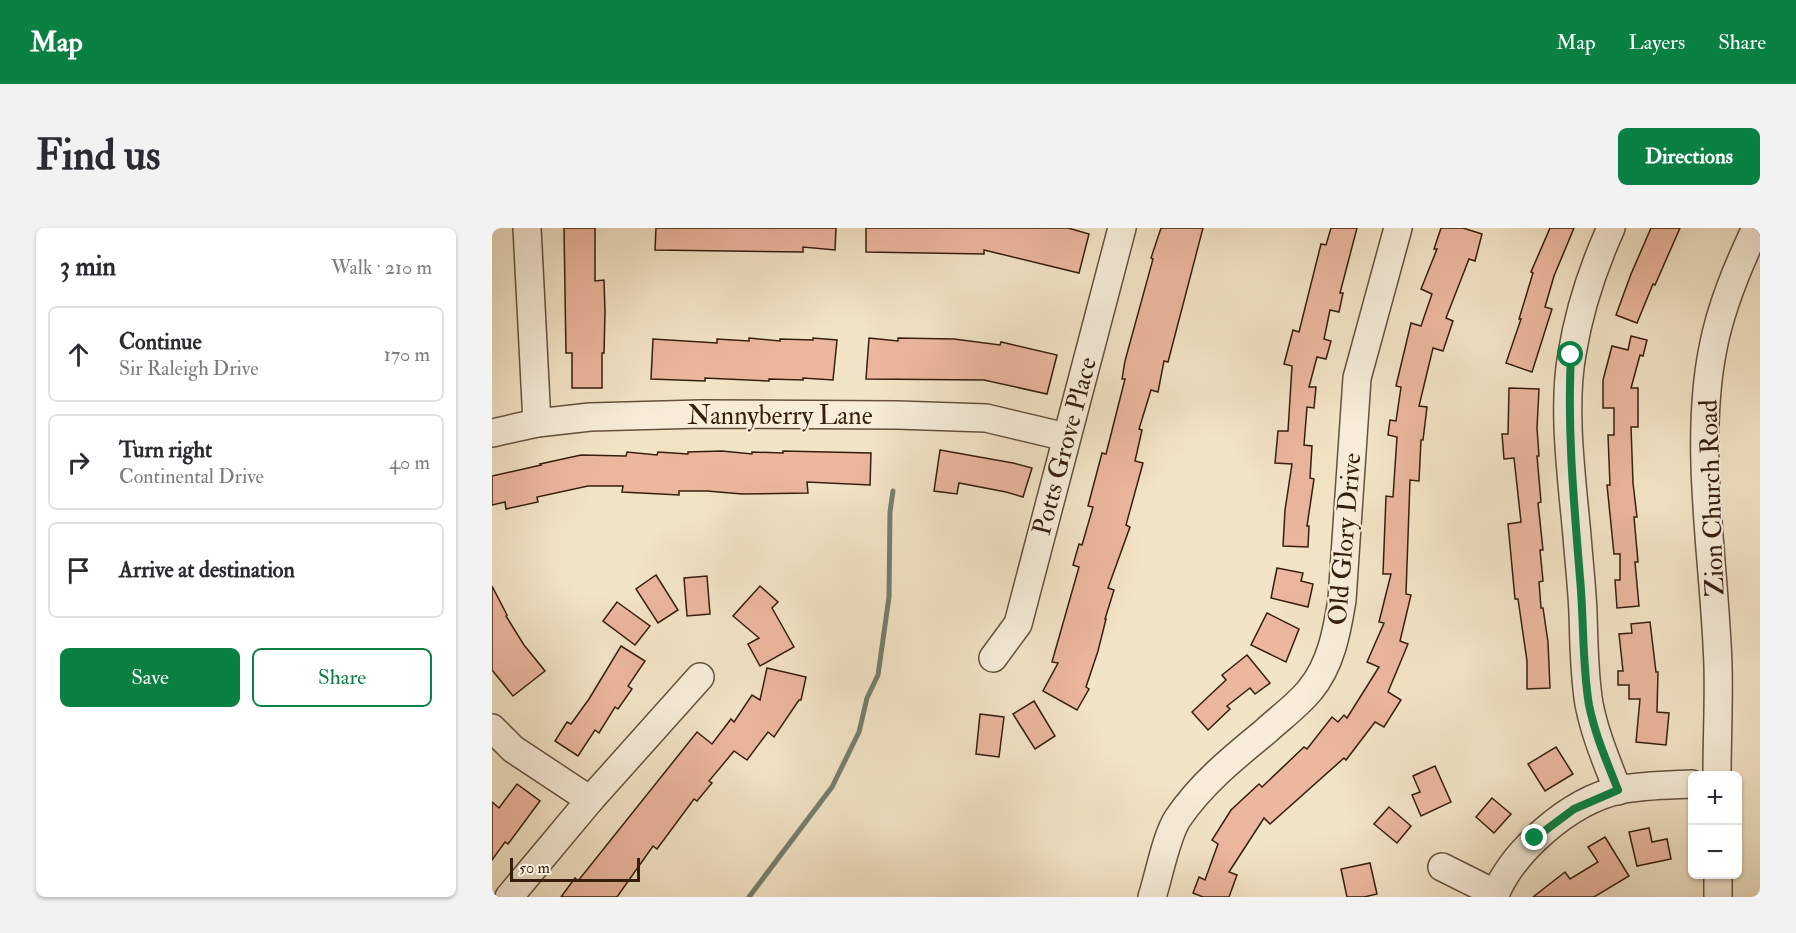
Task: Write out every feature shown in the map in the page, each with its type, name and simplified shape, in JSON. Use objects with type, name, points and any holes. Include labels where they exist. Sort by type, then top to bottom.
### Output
[{"type":"street","points":[[527,228],[537,423]]},
{"type":"street","name":"Potts Grove Place","points":[[993,658],[1018,624],[1122,228]]},
{"type":"street","name":"Old Glory Drive","points":[[1152,897],[1176,821],[1219,769],[1279,720],[1311,690],[1327,661],[1337,634],[1342,600],[1357,378],[1398,228]]},
{"type":"street","points":[[1611,228],[1583,302],[1571,355],[1568,406],[1570,466],[1589,704],[1599,743],[1618,790]]},
{"type":"street","name":"Zion Church Road","points":[[1717,771],[1718,667],[1707,494],[1707,390],[1713,347],[1725,302],[1756,228]]},
{"type":"street","name":"Nannyberry Lane","points":[[492,433],[537,423],[590,417],[701,414],[897,415],[986,418],[1066,437]]},
{"type":"street","points":[[509,897],[590,800],[699,677]]},
{"type":"street","points":[[492,728],[513,749],[590,800]]},
{"type":"street","points":[[1442,867],[1495,895],[1514,864],[1535,838],[1574,809],[1618,790],[1688,784]]},
{"type":"street","points":[[1718,879],[1718,897]]},
{"type":"building","points":[[564,228],[595,228],[595,281],[604,280],[602,388],[572,388],[572,353],[566,353]]},
{"type":"building","points":[[656,228],[836,228],[835,250],[803,247],[803,252],[655,250]]},
{"type":"building","points":[[866,228],[1068,228],[1089,234],[1079,273],[984,250],[984,254],[866,252]]},
{"type":"building","points":[[1161,228],[1203,228],[1168,362],[1164,361],[1158,392],[1151,390],[1139,429],[1142,430],[1135,461],[1143,463],[1126,525],[1130,527],[1108,588],[1114,590],[1086,687],[1089,689],[1077,710],[1043,691],[1058,663],[1052,662],[1079,567],[1073,565],[1079,544],[1082,545],[1093,507],[1088,506],[1102,453],[1106,454],[1125,379],[1122,379],[1125,361],[1153,259],[1151,258]]},
{"type":"building","points":[[1331,228],[1357,228],[1340,293],[1343,293],[1339,312],[1330,310],[1324,339],[1331,341],[1326,359],[1317,357],[1309,387],[1316,387],[1314,408],[1307,407],[1304,445],[1312,446],[1310,478],[1314,479],[1307,526],[1309,526],[1308,547],[1283,546],[1285,510],[1292,464],[1275,463],[1278,431],[1288,431],[1292,366],[1284,364],[1293,330],[1299,332],[1321,244],[1326,245]]},
{"type":"building","points":[[1441,228],[1463,228],[1482,234],[1475,261],[1469,259],[1446,318],[1453,321],[1443,351],[1433,348],[1419,406],[1427,407],[1423,440],[1421,440],[1419,481],[1410,480],[1406,594],[1411,595],[1400,641],[1408,644],[1388,692],[1401,700],[1384,727],[1375,722],[1346,760],[1344,758],[1270,824],[1264,818],[1229,872],[1237,875],[1229,897],[1203,897],[1193,893],[1199,877],[1205,880],[1218,844],[1212,840],[1231,810],[1259,784],[1262,787],[1304,747],[1307,749],[1332,717],[1338,722],[1344,715],[1347,718],[1379,667],[1367,662],[1384,623],[1379,622],[1391,574],[1383,574],[1386,496],[1393,497],[1397,437],[1388,435],[1390,420],[1396,421],[1401,387],[1396,386],[1411,323],[1421,326],[1432,294],[1421,289],[1437,249],[1434,249]]},
{"type":"building","points":[[1550,228],[1574,228],[1554,276],[1545,307],[1552,309],[1532,372],[1506,363],[1521,319],[1519,319],[1533,273],[1531,272]]},
{"type":"building","points":[[1651,228],[1680,228],[1637,323],[1616,315]]},
{"type":"building","points":[[1631,336],[1647,340],[1643,356],[1640,355],[1631,388],[1638,388],[1638,427],[1631,427],[1637,517],[1634,517],[1638,562],[1635,562],[1639,606],[1617,608],[1615,580],[1620,580],[1620,554],[1614,554],[1607,485],[1610,485],[1608,435],[1614,435],[1614,408],[1603,408],[1603,380],[1612,346],[1628,350]]},
{"type":"building","points":[[749,338],[780,341],[780,339],[813,340],[813,338],[837,340],[833,380],[803,378],[803,380],[769,379],[769,381],[705,378],[705,381],[651,379],[653,339],[717,343],[717,339],[749,341]]},
{"type":"building","points":[[869,338],[898,341],[898,338],[954,339],[1000,345],[1001,342],[1057,355],[1047,394],[984,380],[866,379]]},
{"type":"building","points":[[1509,388],[1539,389],[1537,428],[1539,456],[1537,456],[1543,581],[1539,582],[1541,608],[1543,608],[1548,642],[1550,688],[1527,689],[1527,661],[1518,599],[1515,599],[1508,524],[1521,522],[1514,458],[1504,459],[1502,434],[1508,434]]},
{"type":"building","points":[[940,450],[1032,468],[1023,497],[959,483],[957,494],[934,491]]},
{"type":"building","points":[[722,451],[752,454],[752,452],[783,453],[783,451],[871,453],[870,485],[807,482],[808,493],[742,494],[679,491],[679,495],[622,492],[623,486],[588,486],[537,497],[538,502],[506,509],[505,502],[492,505],[492,476],[540,464],[581,455],[626,456],[627,452],[657,455],[658,452],[688,454],[688,452]]},
{"type":"building","points":[[1277,568],[1303,573],[1301,581],[1313,584],[1308,607],[1271,598]]},
{"type":"building","points":[[656,575],[678,610],[658,623],[636,589]]},
{"type":"building","points":[[707,576],[710,614],[687,616],[684,578]]},
{"type":"building","points":[[492,586],[506,616],[524,645],[545,671],[513,696],[492,670]]},
{"type":"building","points":[[760,586],[778,602],[772,608],[794,647],[760,666],[748,644],[759,638],[733,616]]},
{"type":"building","points":[[617,602],[650,626],[635,645],[603,621]]},
{"type":"building","points":[[1267,613],[1299,629],[1286,662],[1251,645]]},
{"type":"building","points":[[1650,622],[1656,672],[1658,672],[1657,712],[1669,713],[1666,745],[1636,742],[1640,699],[1629,699],[1629,685],[1618,685],[1618,671],[1623,671],[1619,634],[1632,633],[1631,624]]},
{"type":"building","points":[[621,646],[645,661],[628,686],[632,689],[618,709],[615,707],[599,733],[595,730],[578,756],[555,741],[567,722],[571,724],[589,699]]},
{"type":"building","points":[[1247,655],[1270,683],[1255,694],[1250,688],[1227,706],[1230,709],[1208,730],[1192,712],[1226,680],[1222,675]]},
{"type":"building","points":[[767,668],[806,677],[801,700],[774,737],[768,732],[747,760],[734,751],[709,781],[712,783],[697,801],[694,799],[657,849],[653,846],[617,897],[561,897],[575,878],[578,881],[697,732],[712,744],[731,719],[734,722],[752,695],[760,700]]},
{"type":"building","points":[[1034,701],[1055,736],[1035,749],[1013,714]]},
{"type":"building","points":[[980,714],[1004,717],[999,757],[976,754]]},
{"type":"building","points":[[1556,747],[1573,774],[1545,791],[1528,764]]},
{"type":"building","points":[[1435,766],[1451,802],[1421,816],[1412,795],[1420,792],[1413,776]]},
{"type":"building","points":[[517,784],[540,801],[508,844],[505,842],[492,860],[492,802],[499,808]]},
{"type":"building","points":[[1492,798],[1511,814],[1494,833],[1476,817]]},
{"type":"building","points":[[1389,807],[1411,826],[1397,843],[1374,824]]},
{"type":"building","points":[[1649,828],[1652,842],[1667,839],[1671,859],[1637,866],[1629,832]]},
{"type":"building","points":[[1605,837],[1629,876],[1594,897],[1533,897],[1565,872],[1570,879],[1598,862],[1588,847]]},
{"type":"building","points":[[1370,863],[1377,894],[1347,897],[1341,869]]},
{"type":"waterway","points":[[749,897],[832,787],[859,732],[867,698],[878,675],[889,597],[890,512],[893,491]]},
{"type":"route","points":[[1535,838],[1574,809],[1618,790],[1599,743],[1589,704],[1584,660],[1583,611],[1570,466],[1568,406],[1571,355]]}]
